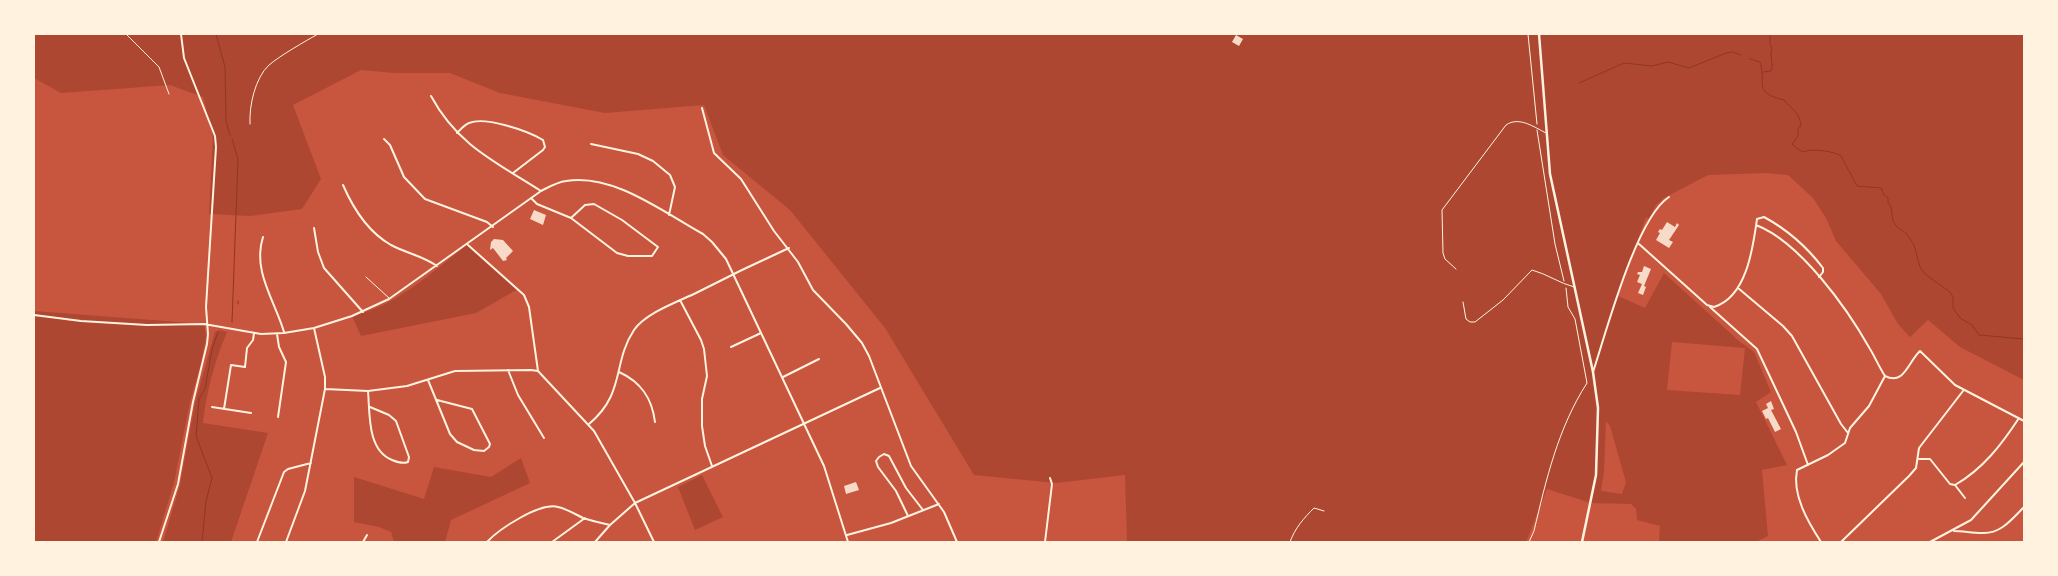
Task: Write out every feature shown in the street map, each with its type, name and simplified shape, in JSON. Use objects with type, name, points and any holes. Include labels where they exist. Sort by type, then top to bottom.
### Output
[{"type":"street","points":[[160,542],[178,484],[193,402],[205,355],[208,324],[206,307],[216,148],[215,136],[184,58],[181,34]]},
{"type":"street","points":[[1539,34],[1550,174],[1593,372],[1598,408],[1598,457],[1582,542]]},
{"type":"street","points":[[431,96],[445,119],[476,150],[541,191]]},
{"type":"street","points":[[702,108],[714,153],[741,179],[774,231],[788,248],[813,290],[862,343],[911,466],[939,504],[957,542]]},
{"type":"street","points":[[457,133],[469,123],[478,121],[509,127],[543,140],[544,150],[513,173]]},
{"type":"street","points":[[384,139],[390,145],[404,177],[425,199],[487,222],[493,227]]},
{"type":"street","points":[[591,144],[638,154],[653,161],[670,175],[675,186],[669,215]]},
{"type":"street","points":[[34,315],[81,321],[147,325],[208,324],[254,333],[277,334],[314,328],[363,312],[389,299],[493,227],[541,191],[567,181],[602,182],[625,191],[703,234],[726,259],[824,466],[848,542]]},
{"type":"street","points":[[343,185],[357,212],[378,235],[392,246],[430,261],[437,266]]},
{"type":"street","points":[[532,198],[537,204],[571,218],[608,248],[620,254],[652,256],[658,247],[622,220],[594,204],[585,205],[571,218]]},
{"type":"street","points":[[1593,372],[1621,286],[1639,244],[1653,213],[1662,202],[1669,198]]},
{"type":"street","points":[[1708,306],[1714,307],[1719,305],[1737,288],[1747,268],[1757,219],[1764,217],[1794,236],[1824,268],[1819,277]]},
{"type":"street","points":[[1756,225],[1784,240],[1819,277],[1862,335],[1884,376],[1894,380],[1901,378],[1912,359],[1920,352],[1940,373],[1963,391],[2024,421]]},
{"type":"street","points":[[314,228],[318,252],[324,268],[363,312]]},
{"type":"street","points":[[262,237],[260,253],[262,274],[284,333]]},
{"type":"street","points":[[468,244],[524,295],[528,307],[538,371],[589,424],[635,503],[654,542]]},
{"type":"street","points":[[1639,244],[1757,350],[1796,432],[1808,465]]},
{"type":"street","points":[[589,424],[601,414],[610,400],[626,346],[637,326],[645,318],[788,248]]},
{"type":"street","points":[[1737,288],[1787,330],[1848,433]]},
{"type":"street","points":[[680,300],[702,340],[704,349],[706,382],[702,399],[702,426],[705,446],[712,466]]},
{"type":"street","points":[[286,542],[303,499],[325,388],[325,378],[314,328]]},
{"type":"street","points":[[731,347],[762,332]]},
{"type":"street","points":[[224,409],[231,365],[245,367],[247,348],[253,340],[254,333]]},
{"type":"street","points":[[277,334],[279,347],[286,362],[278,417]]},
{"type":"street","points":[[783,377],[819,359]]},
{"type":"street","points":[[508,370],[518,395],[544,438]]},
{"type":"street","points":[[325,388],[368,391],[407,386],[455,371],[538,371]]},
{"type":"street","points":[[619,372],[635,379],[642,388],[654,413],[655,422]]},
{"type":"street","points":[[1821,542],[1804,512],[1797,483],[1797,470],[1843,446],[1847,441],[1850,428],[1874,398],[1884,376]]},
{"type":"street","points":[[428,380],[450,434],[457,442],[474,450],[484,451],[489,447],[490,444],[472,409],[437,400]]},
{"type":"street","points":[[595,542],[610,525],[635,503],[880,388]]},
{"type":"street","points":[[368,391],[373,435],[379,451],[385,457],[397,462],[408,462],[409,457],[396,421],[392,417],[370,408]]},
{"type":"street","points":[[1841,542],[1902,485],[1916,468],[1919,448],[1963,391]]},
{"type":"street","points":[[212,407],[251,413]]},
{"type":"street","points":[[1955,485],[1980,467],[1999,446],[2019,418]]},
{"type":"street","points":[[908,516],[896,491],[878,467],[876,461],[884,454],[889,456],[906,488],[923,510]]},
{"type":"street","points":[[1919,458],[1930,459],[1950,484],[1955,485],[1965,498]]},
{"type":"street","points":[[1930,542],[1966,524],[2024,462]]},
{"type":"street","points":[[257,542],[284,472],[288,469],[311,463]]},
{"type":"street","points":[[1045,542],[1052,484],[1050,478]]},
{"type":"street","points":[[846,534],[908,516],[939,504]]},
{"type":"street","points":[[486,542],[535,510],[552,506],[610,525]]},
{"type":"street","points":[[1951,531],[1982,533],[1997,531],[2024,507]]},
{"type":"street","points":[[552,542],[585,518]]},
{"type":"street","points":[[363,542],[367,535]]},
{"type":"lane","points":[[1456,269],[1446,260],[1443,254],[1442,210],[1510,122],[1520,122],[1546,133]]},
{"type":"lane","points":[[1463,302],[1466,319],[1470,322],[1475,322],[1503,300],[1532,270],[1545,274],[1565,285],[1575,287]]},
{"type":"lane","points":[[366,277],[389,299]]},
{"type":"path","points":[[126,34],[159,67],[169,94]]},
{"type":"path","points":[[250,124],[249,116],[258,80],[268,66],[318,34]]},
{"type":"path","points":[[1528,34],[1537,136],[1555,244],[1565,285],[1568,307],[1574,319],[1587,383],[1574,403],[1554,453],[1534,531],[1529,542]]},
{"type":"path","points":[[1290,542],[1298,525],[1305,516],[1314,508],[1324,511]]},
{"type":"shaded area","points":[[34,34],[2024,34],[2024,380],[1960,347],[1928,320],[1910,337],[1898,324],[1881,294],[1836,241],[1826,218],[1813,198],[1788,175],[1766,173],[1708,175],[1664,198],[1656,205],[1649,219],[1646,217],[1618,296],[1645,308],[1664,273],[1739,341],[1754,352],[1771,392],[1756,402],[1787,465],[1762,470],[1768,536],[1756,542],[1659,542],[1660,526],[1637,520],[1636,509],[1631,504],[1591,503],[1547,489],[1526,542],[1127,542],[1125,475],[1056,483],[974,475],[885,328],[790,210],[723,155],[704,105],[605,113],[500,93],[450,73],[395,73],[361,70],[293,105],[321,179],[302,209],[250,216],[209,214],[213,136],[203,97],[170,85],[61,93],[34,78]],"holes":[[[1672,342],[1745,348],[1740,395],[1667,390]],[[1606,421],[1610,426],[1626,482],[1622,494],[1601,491],[1604,472]]]},
{"type":"shaded area","points":[[468,244],[518,289],[476,313],[361,336],[352,316],[369,311],[399,296],[427,277]]},
{"type":"shaded area","points":[[34,311],[204,324],[206,337],[201,363],[190,402],[174,483],[156,542],[34,542]]},
{"type":"shaded area","points":[[219,330],[227,332],[212,377],[203,423],[268,433],[231,542],[163,542],[180,485],[195,403],[215,332]]},
{"type":"shaded area","points":[[521,458],[530,483],[451,520],[445,542],[394,542],[391,532],[379,527],[354,522],[354,477],[424,499],[434,467],[491,477]]},
{"type":"shaded area","points":[[702,475],[723,517],[695,530],[678,487]]},
{"type":"building","points":[[1236,35],[1243,39],[1239,46],[1232,42]]},
{"type":"building","points":[[534,210],[546,215],[543,225],[530,219]]},
{"type":"building","points":[[1667,222],[1675,227],[1677,223],[1679,225],[1669,240],[1673,242],[1669,248],[1656,240],[1660,233],[1658,232],[1660,229],[1662,230]]},
{"type":"building","points":[[494,239],[503,240],[513,251],[506,258],[507,260],[503,261],[493,248],[490,250],[491,242]]},
{"type":"building","points":[[1644,266],[1651,269],[1644,286],[1646,287],[1643,295],[1638,293],[1642,284],[1637,282],[1640,275],[1637,274],[1642,272]]},
{"type":"building","points":[[1771,401],[1774,409],[1771,410],[1781,429],[1775,432],[1762,411],[1768,408],[1766,404]]},
{"type":"building","points":[[856,482],[859,490],[846,494],[844,486]]},
{"type":"waterway","points":[[216,34],[225,67],[226,121],[230,135]]},
{"type":"waterway","points":[[1763,72],[1771,71],[1772,68],[1770,34]]},
{"type":"waterway","points":[[1579,83],[1624,63],[1652,66],[1668,62],[1689,68],[1726,53],[1732,52],[1741,55]]},
{"type":"waterway","points":[[1750,59],[1760,62],[1764,90],[1768,94],[1784,100],[1799,117],[1801,126],[1798,128],[1798,136],[1792,144],[1803,152],[1816,150],[1838,154],[1841,156],[1857,186],[1881,188],[1884,195],[1888,198],[1893,221],[1897,227],[1906,233],[1914,245],[1920,267],[1925,274],[1950,292],[1953,297],[1953,308],[1960,318],[1972,325],[1979,335],[2024,339]]},
{"type":"waterway","points":[[232,139],[238,159],[232,322]]},
{"type":"waterway","points":[[202,542],[206,501],[212,478],[196,436],[199,399],[205,389],[212,349],[218,332]]}]
